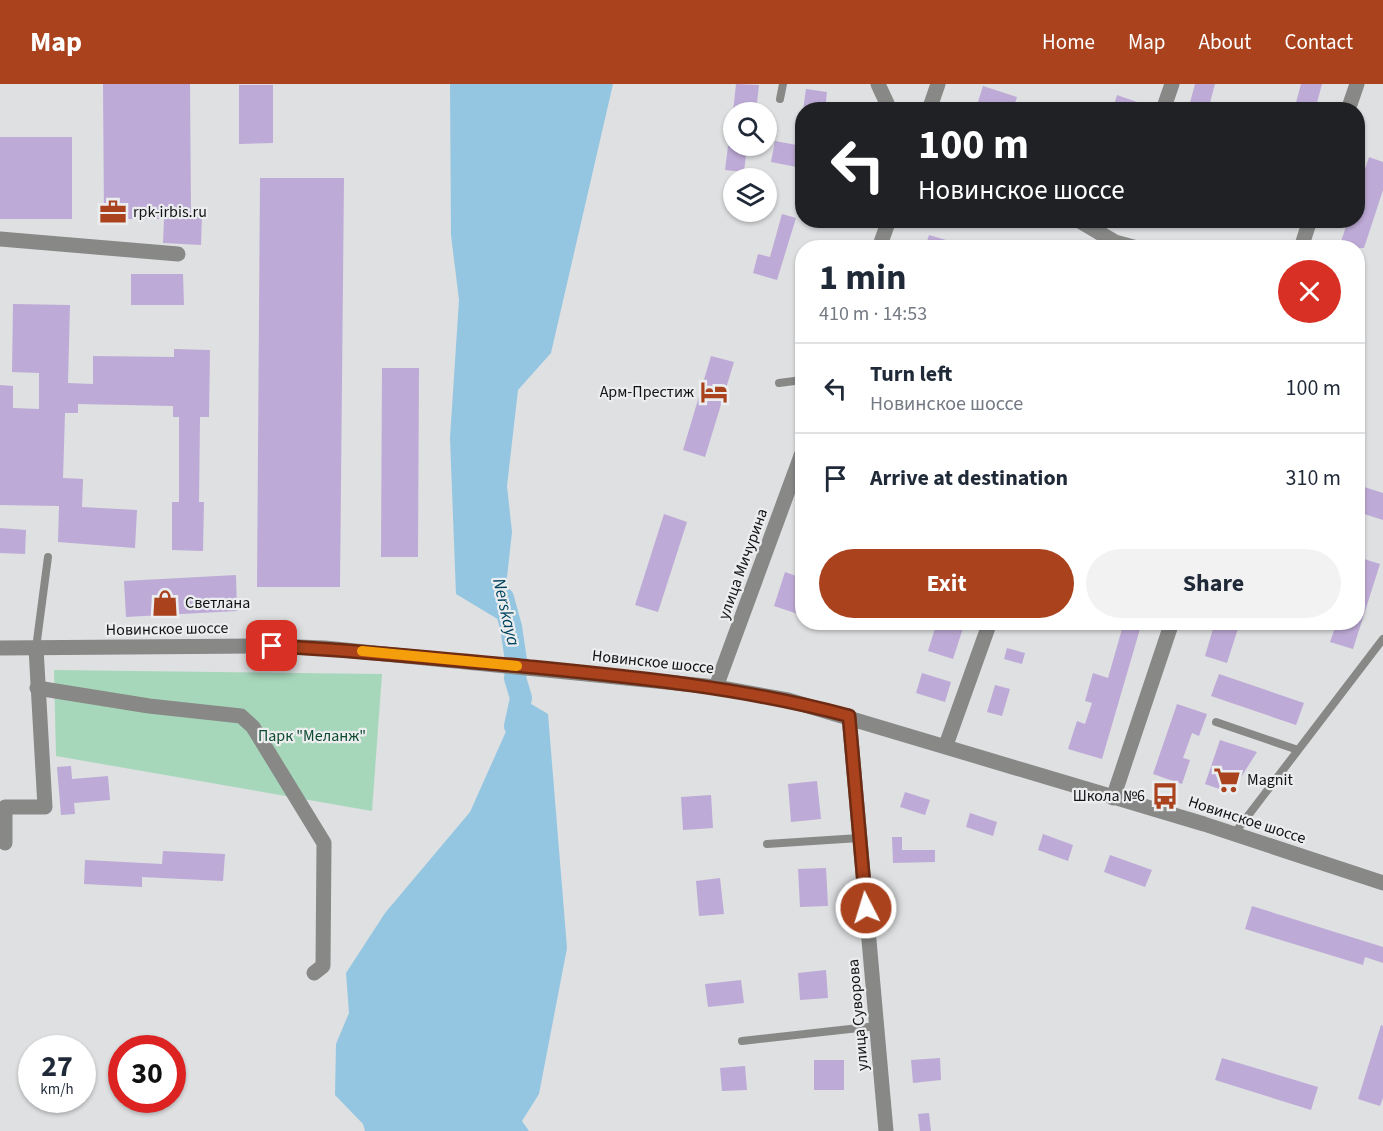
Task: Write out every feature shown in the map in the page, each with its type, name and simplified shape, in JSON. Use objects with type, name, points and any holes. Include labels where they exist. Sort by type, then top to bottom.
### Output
[{"type":"street","points":[[878,84],[886,102]]},
{"type":"street","points":[[932,102],[938,84]]},
{"type":"street","points":[[1166,102],[1172,84]]},
{"type":"street","points":[[1351,102],[1357,84]]},
{"type":"street","points":[[1090,228],[1108,240]]},
{"type":"street","points":[[0,239],[178,254]]},
{"type":"street","name":"улица Мичурина","points":[[716,687],[795,472]]},
{"type":"street","points":[[946,745],[987,630]]},
{"type":"street","points":[[1113,798],[1169,630]]},
{"type":"street","name":"Новинское шоссе","points":[[0,648],[272,646],[454,660],[716,687],[788,700],[849,716],[1234,834],[1383,883]]},
{"type":"street","points":[[5,843],[5,807],[45,807],[36,648]]},
{"type":"street","points":[[37,688],[148,706],[242,716],[253,727],[324,843],[323,966],[314,973]]},
{"type":"street","name":"улица Суворова","points":[[849,716],[886,1131]]},
{"type":"lane","points":[[780,99],[783,84]]},
{"type":"lane","points":[[779,383],[795,381]]},
{"type":"lane","points":[[36,648],[48,558]]},
{"type":"lane","points":[[1234,834],[1383,639]]},
{"type":"lane","points":[[1215,722],[1298,750]]},
{"type":"lane","points":[[767,844],[859,838]]},
{"type":"lane","points":[[742,1041],[877,1026]]},
{"type":"green space","name":"Парк \"Меланж\"","points":[[54,670],[382,674],[372,811],[56,756]]},
{"type":"water","points":[[450,84],[613,84],[551,353],[518,390],[507,486],[512,532],[505,595],[511,627],[456,594],[450,438],[459,300],[451,235]]},
{"type":"water","points":[[521,698],[548,714],[567,948],[539,1094],[522,1121],[529,1131],[365,1131],[363,1124],[335,1095],[336,1044],[349,1013],[346,973],[385,913],[470,812]]},
{"type":"building","points":[[103,84],[190,84],[191,213],[202,213],[201,245],[163,243],[164,219],[104,219]]},
{"type":"building","points":[[736,84],[759,85],[757,102],[734,102]]},
{"type":"building","points":[[1195,84],[1215,84],[1210,102],[1190,102]]},
{"type":"building","points":[[1301,84],[1322,84],[1317,102],[1296,102]]},
{"type":"building","points":[[239,85],[273,85],[273,143],[239,144]]},
{"type":"building","points":[[983,86],[1017,97],[1015,102],[978,102]]},
{"type":"building","points":[[806,89],[827,92],[826,102],[804,102]]},
{"type":"building","points":[[1117,95],[1137,102],[1115,102]]},
{"type":"building","points":[[0,137],[72,137],[72,219],[0,219]]},
{"type":"building","points":[[777,141],[795,145],[795,167],[771,162],[772,156],[777,156]]},
{"type":"building","points":[[727,156],[746,156],[744,168],[725,168]]},
{"type":"building","points":[[1369,157],[1383,162],[1383,190],[1365,245],[1365,240],[1342,240],[1345,228],[1365,228],[1365,169]]},
{"type":"building","points":[[260,178],[344,178],[340,587],[257,587]]},
{"type":"building","points":[[782,214],[795,218],[777,280],[753,273],[758,254],[770,257]]},
{"type":"building","points":[[929,235],[946,240],[927,240]]},
{"type":"building","points":[[131,274],[183,274],[184,305],[131,305]]},
{"type":"building","points":[[13,304],[70,305],[68,383],[93,384],[93,356],[174,357],[174,349],[210,350],[209,417],[200,417],[199,502],[204,502],[203,551],[172,550],[172,502],[179,502],[179,417],[173,417],[173,406],[78,404],[78,413],[65,413],[63,478],[83,479],[82,507],[137,510],[135,548],[58,542],[59,506],[0,505],[0,385],[13,386],[13,408],[39,409],[39,373],[12,372]]},
{"type":"building","points":[[711,356],[734,362],[705,457],[683,450]]},
{"type":"building","points":[[382,368],[419,368],[418,557],[381,557]]},
{"type":"building","points":[[1365,487],[1383,493],[1383,520],[1365,514]]},
{"type":"building","points":[[664,514],[687,522],[658,612],[635,605]]},
{"type":"building","points":[[0,528],[26,530],[25,554],[0,553]]},
{"type":"building","points":[[1365,559],[1380,564],[1365,611]]},
{"type":"building","points":[[785,572],[795,576],[795,613],[774,606]]},
{"type":"building","points":[[236,575],[237,611],[126,617],[124,581]]},
{"type":"building","points":[[935,630],[962,630],[953,659],[928,651]]},
{"type":"building","points":[[1122,630],[1140,630],[1102,759],[1068,749],[1077,721],[1085,724],[1092,703],[1085,701],[1093,673],[1108,678]]},
{"type":"building","points":[[1213,630],[1237,630],[1227,663],[1205,656]]},
{"type":"building","points":[[1334,630],[1359,630],[1353,649],[1330,642]]},
{"type":"building","points":[[1007,648],[1025,653],[1022,664],[1004,659]]},
{"type":"building","points":[[922,673],[951,682],[945,702],[916,693]]},
{"type":"building","points":[[1219,674],[1304,703],[1296,725],[1211,696]]},
{"type":"building","points":[[995,685],[1010,689],[1002,716],[987,712]]},
{"type":"building","points":[[1177,704],[1207,714],[1199,736],[1192,733],[1183,758],[1190,760],[1182,784],[1153,774]]},
{"type":"building","points":[[1220,740],[1257,752],[1231,793],[1205,784]]},
{"type":"building","points":[[71,766],[72,779],[108,776],[110,800],[74,803],[75,814],[61,815],[57,767]]},
{"type":"building","points":[[817,781],[821,819],[791,822],[788,784]]},
{"type":"building","points":[[905,792],[930,800],[925,815],[900,807]]},
{"type":"building","points":[[711,795],[713,828],[683,830],[681,797]]},
{"type":"building","points":[[970,813],[997,822],[993,836],[966,827]]},
{"type":"building","points":[[1043,834],[1073,845],[1068,861],[1038,850]]},
{"type":"building","points":[[892,837],[902,837],[902,850],[935,850],[935,862],[893,863]]},
{"type":"building","points":[[163,851],[225,854],[223,881],[142,877],[142,887],[84,884],[85,860],[162,864]]},
{"type":"building","points":[[1110,855],[1152,870],[1145,887],[1104,872]]},
{"type":"building","points":[[826,868],[828,906],[800,907],[798,869]]},
{"type":"building","points":[[720,878],[724,914],[699,916],[696,881]]},
{"type":"building","points":[[1252,906],[1383,947],[1383,963],[1365,957],[1363,965],[1245,929]]},
{"type":"building","points":[[826,970],[828,998],[800,1000],[798,973]]},
{"type":"building","points":[[741,980],[744,1003],[708,1007],[705,984]]},
{"type":"building","points":[[1381,1025],[1383,1026],[1383,1098],[1380,1106],[1358,1099]]},
{"type":"building","points":[[940,1058],[941,1080],[913,1083],[911,1060]]},
{"type":"building","points":[[1222,1058],[1318,1087],[1311,1110],[1215,1080]]},
{"type":"building","points":[[814,1060],[844,1060],[844,1090],[814,1090]]},
{"type":"building","points":[[745,1066],[747,1090],[722,1091],[720,1068]]},
{"type":"building","points":[[929,1113],[931,1131],[920,1131],[918,1114]]},
{"type":"waterway","name":"Nerskaya","points":[[503,598],[511,627],[517,667],[515,678],[521,698],[515,726]]},
{"type":"slow traffic","points":[[362,651],[517,666]]},
{"type":"place","name":"rpk-irbis.ru","points":[[113,212]]},
{"type":"place","name":"Арм-Престиж","points":[[714,392]]},
{"type":"place","name":"Светлана","points":[[165,603]]},
{"type":"place","name":"Magnit","points":[[1227,780]]},
{"type":"place","name":"Школа №6","points":[[1165,796]]},
{"type":"route","points":[[272,646],[325,648],[716,687],[788,700],[849,716],[866,908]]}]
